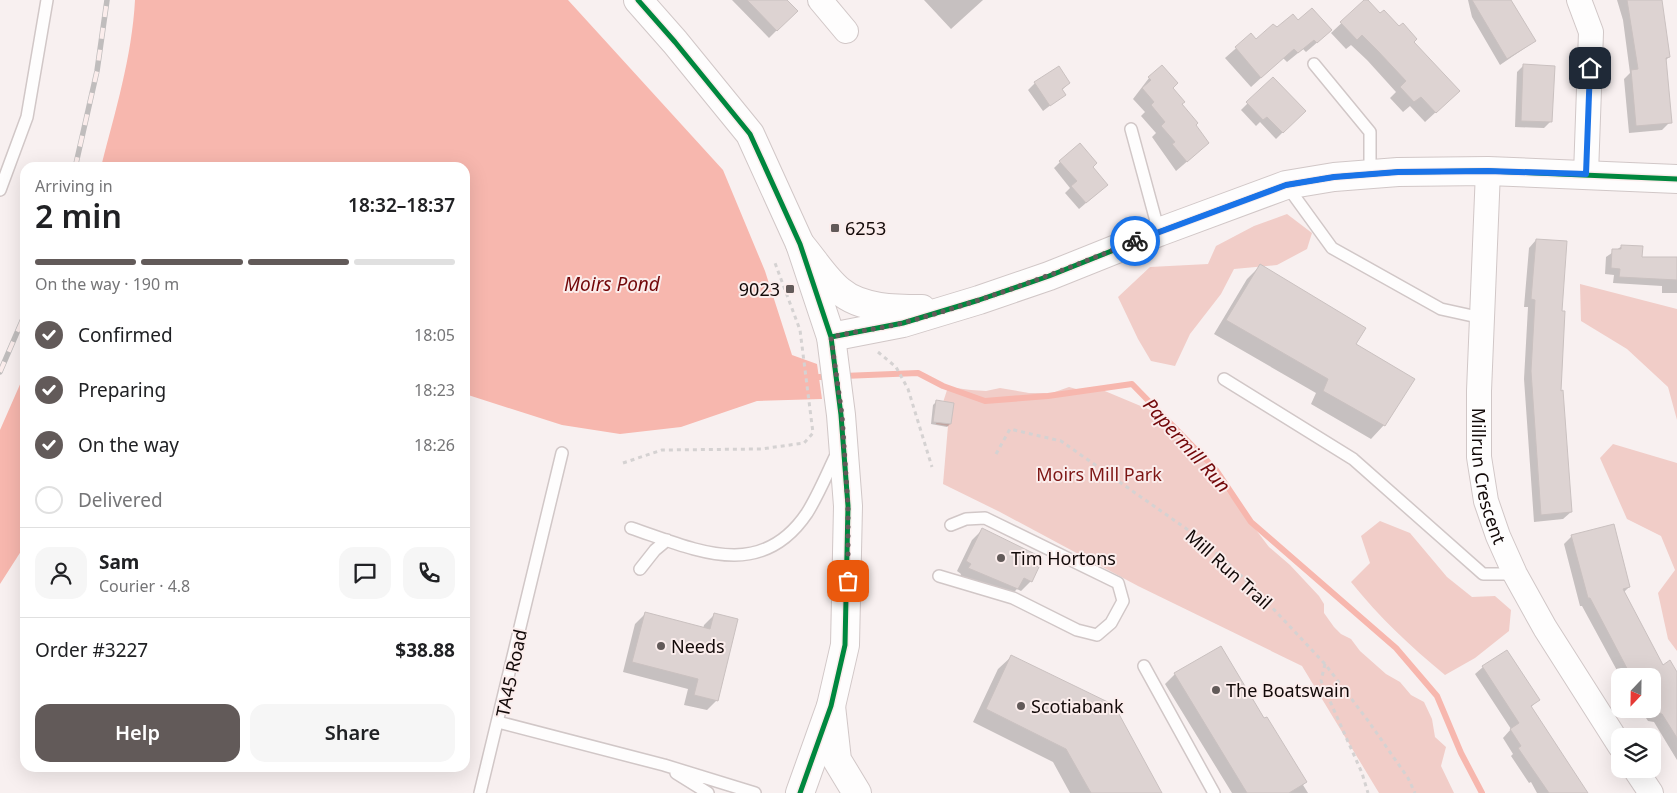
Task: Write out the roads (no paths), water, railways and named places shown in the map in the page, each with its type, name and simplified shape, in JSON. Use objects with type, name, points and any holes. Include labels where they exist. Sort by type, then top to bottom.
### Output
[{"type":"street","points":[[638,0],[750,134],[800,244],[832,349],[842,428],[848,506],[845,645],[831,706],[800,793]]},
{"type":"street","points":[[820,0],[846,31]]},
{"type":"street","points":[[1579,0],[1592,32],[1586,174]]},
{"type":"street","points":[[832,349],[903,323],[1049,276],[1159,232],[1286,185],[1334,177],[1370,174],[1488,171],[1677,179]]},
{"type":"street","name":"Millrun Crescent","points":[[1488,171],[1479,456],[1486,501],[1498,536],[1515,574],[1545,628],[1611,732]]},
{"type":"street","points":[[800,244],[840,292],[865,303],[896,309],[951,309]]},
{"type":"street","points":[[831,706],[837,760],[858,793]]},
{"type":"street","points":[[1641,778],[1651,793]]},
{"type":"lane","points":[[0,190],[27,117],[47,0]]},
{"type":"lane","points":[[1314,64],[1370,132],[1370,174]]},
{"type":"lane","points":[[1130,129],[1159,232]]},
{"type":"lane","points":[[1286,185],[1332,248],[1441,308],[1482,318]]},
{"type":"lane","points":[[1224,379],[1353,459],[1483,574],[1515,574]]},
{"type":"lane","points":[[631,528],[666,540],[731,556],[750,555],[766,549],[786,536],[807,513],[842,428]]},
{"type":"lane","name":"TA45 Road","points":[[562,453],[498,722],[664,765],[755,793]]},
{"type":"lane","points":[[939,576],[1013,598],[1077,630],[1097,635],[1111,623],[1123,601],[1118,583],[985,518],[966,518],[951,525]]},
{"type":"lane","points":[[640,570],[655,550],[666,540]]},
{"type":"lane","points":[[1144,666],[1214,793]]},
{"type":"lane","points":[[480,793],[498,722]]},
{"type":"lane","points":[[664,765],[708,793]]},
{"type":"water","name":"Moirs Pond","points":[[135,0],[568,0],[723,170],[765,271],[792,355],[817,364],[822,399],[757,401],[681,427],[620,434],[562,425],[470,396],[470,162],[102,162],[127,63]]},
{"type":"water","points":[[20,384],[20,553],[0,584],[0,430]]},
{"type":"waterway","name":"Papermill Run","points":[[843,376],[918,373],[943,386],[985,401],[1048,396],[1132,384],[1216,470],[1251,522],[1396,648],[1437,696],[1461,753],[1482,793]]},
{"type":"waterway","name":"Papermill Run","points":[[819,377],[830,377]]},
{"type":"railway","points":[[76,162],[97,71],[107,0]]},
{"type":"railway","points":[[0,372],[20,326]]},
{"type":"place","name":"6253","points":[[835,228]]},
{"type":"place","name":"9023","points":[[790,289]]},
{"type":"place","name":"Tim Hortons","points":[[1001,558]]},
{"type":"place","name":"Needs","points":[[661,646]]},
{"type":"place","name":"The Boatswain","points":[[1216,690]]},
{"type":"place","name":"Scotiabank","points":[[1021,706]]},
{"type":"park label","name":"Moirs Mill Park","points":[[1099,474]]}]
